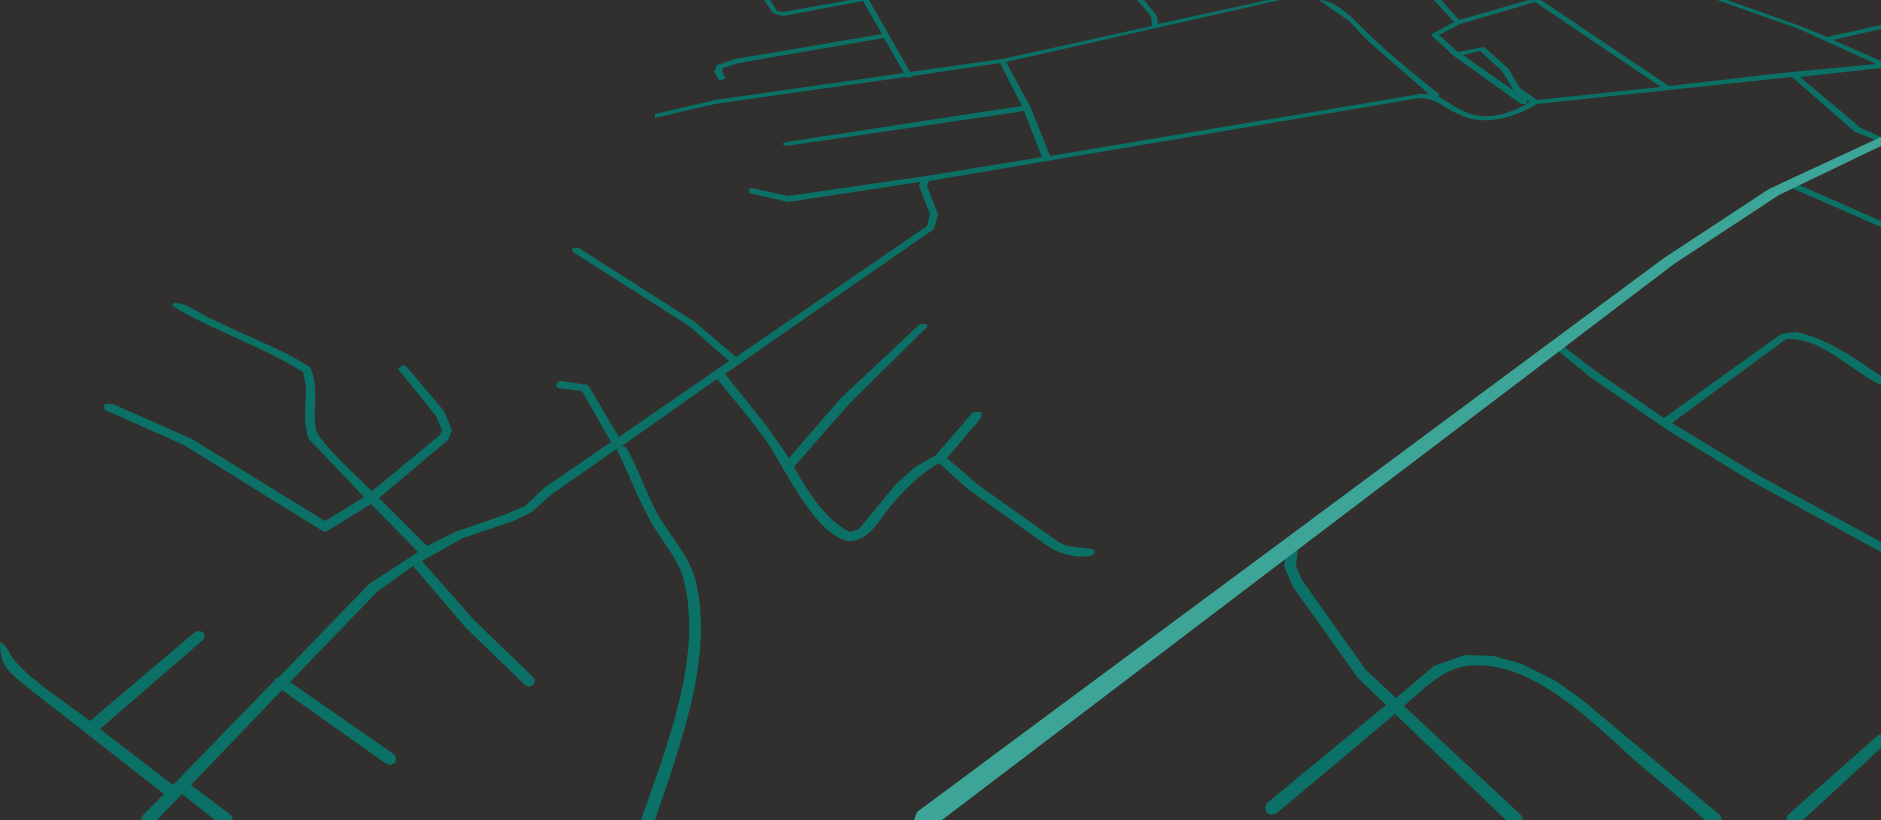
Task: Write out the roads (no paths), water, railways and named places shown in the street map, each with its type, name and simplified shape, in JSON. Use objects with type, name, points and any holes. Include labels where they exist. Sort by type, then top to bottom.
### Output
[{"type":"main road","points":[[925,820],[1292,548],[1698,240],[1790,184],[1881,140]]},
{"type":"street","points":[[767,0],[775,12],[783,14],[864,0],[909,76]]},
{"type":"street","points":[[1140,0],[1154,16],[1155,25]]},
{"type":"street","points":[[658,116],[715,102],[1002,61],[1277,0]]},
{"type":"street","points":[[1322,0],[1351,20],[1371,41],[1458,112],[1489,119],[1532,104],[1881,65]]},
{"type":"street","points":[[1437,0],[1458,23]]},
{"type":"street","points":[[1532,104],[1434,35],[1458,23],[1536,0],[1666,87]]},
{"type":"street","points":[[1720,0],[1827,39],[1881,65]]},
{"type":"street","points":[[1827,39],[1881,27]]},
{"type":"street","points":[[722,78],[718,72],[720,67],[738,61],[886,35]]},
{"type":"street","points":[[1457,54],[1481,49],[1505,70],[1517,89],[1532,104]]},
{"type":"street","points":[[1002,61],[1027,108],[1047,159]]},
{"type":"street","points":[[1792,74],[1858,130],[1881,140]]},
{"type":"street","points":[[752,191],[788,199],[926,179],[1342,108],[1436,96]]},
{"type":"street","points":[[786,144],[1027,108]]},
{"type":"street","points":[[148,820],[373,588],[419,556],[461,534],[527,513],[548,491],[620,447],[718,373],[931,227],[934,214],[923,186],[926,179]]},
{"type":"street","points":[[1790,184],[1881,224]]},
{"type":"street","points":[[576,250],[692,324],[735,361]]},
{"type":"street","points":[[177,305],[201,320],[265,346],[307,370],[311,379],[309,428],[313,438],[371,498],[470,624],[529,681]]},
{"type":"street","points":[[789,465],[845,401],[923,326]]},
{"type":"street","points":[[1664,423],[1784,336],[1794,334],[1813,340],[1881,381]]},
{"type":"street","points":[[1556,345],[1611,390],[1664,423],[1786,497],[1881,547]]},
{"type":"street","points":[[109,407],[188,442],[325,527],[371,498],[444,437],[447,430],[440,414],[403,369]]},
{"type":"street","points":[[718,373],[789,465],[809,500],[830,525],[850,537],[863,532],[919,470],[940,458],[977,415]]},
{"type":"street","points":[[561,385],[585,388],[620,447],[655,518],[679,552],[690,579],[696,611],[692,665],[676,736],[648,820]]},
{"type":"street","points":[[940,458],[973,487],[1056,546],[1067,551],[1089,552]]},
{"type":"street","points":[[1292,548],[1290,566],[1308,601],[1362,674],[1516,820]]},
{"type":"street","points":[[91,728],[199,636]]},
{"type":"street","points":[[0,647],[21,674],[91,728],[226,820]]},
{"type":"street","points":[[1272,808],[1393,705],[1456,660],[1481,660],[1533,675],[1576,700],[1715,820]]},
{"type":"street","points":[[280,682],[390,759]]},
{"type":"street","points":[[1793,820],[1881,740]]}]
